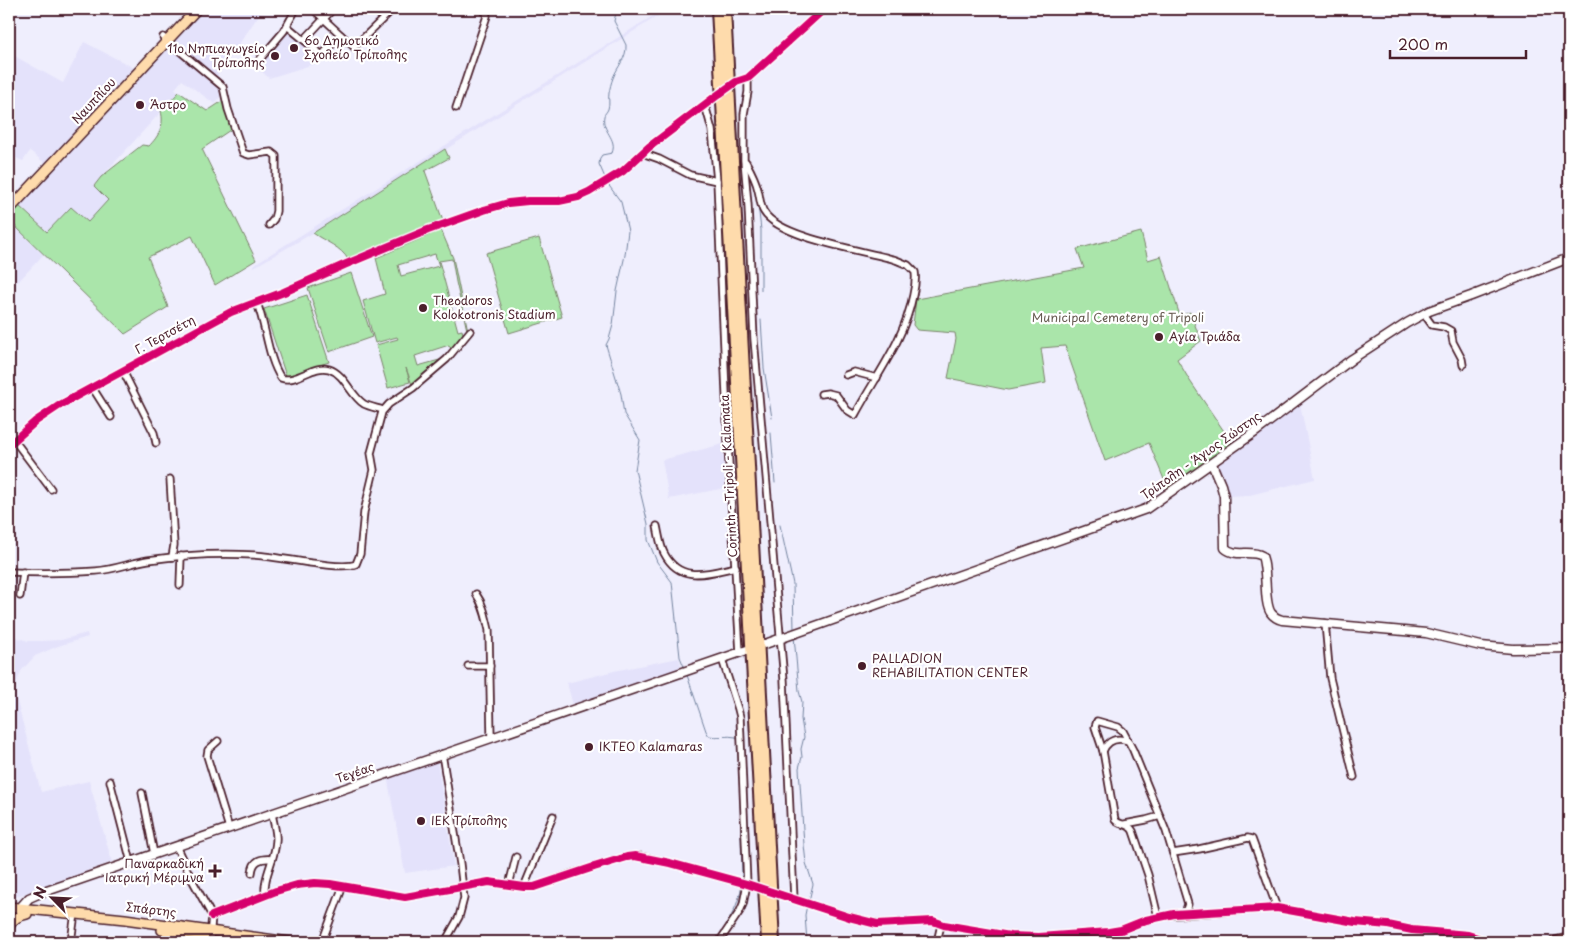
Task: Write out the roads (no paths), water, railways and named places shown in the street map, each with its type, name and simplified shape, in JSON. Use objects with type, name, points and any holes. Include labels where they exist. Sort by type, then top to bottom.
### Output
[{"type":"highway","name":"Corinth - Tripoli - Kalamata","points":[[717,9],[766,942]]},
{"type":"highway","name":"Corinth - Tripoli - Kalamata","points":[[725,9],[774,942]]},
{"type":"highway","points":[[774,918],[779,942]]},
{"type":"main road","name":"Ναυπλίου","points":[[9,210],[190,9]]},
{"type":"main road","name":"Ναυπλίου","points":[[9,203],[165,39],[197,9]]},
{"type":"main road","name":"Τρίπολη - Άγιος Σώστης","points":[[765,644],[1129,516],[1153,505],[1212,464],[1352,359],[1407,323],[1424,314],[1569,258]]},
{"type":"main road","points":[[1212,464],[1224,496],[1225,548],[1233,553],[1254,552],[1262,556],[1265,565],[1268,606],[1276,618],[1426,633],[1481,646],[1514,649],[1569,648]]},
{"type":"main road","points":[[722,659],[744,651]]},
{"type":"main road","name":"Τεγέας","points":[[20,908],[29,898],[38,894],[722,659]]},
{"type":"main road","points":[[38,894],[36,901],[40,910]]},
{"type":"main road","name":"Σπάρτης","points":[[9,907],[40,910],[244,942]]},
{"type":"main road","name":"Σπάρτης","points":[[9,913],[74,916]]},
{"type":"main road","points":[[9,926],[17,917],[27,914]]},
{"type":"main road","points":[[9,937],[12,942]]},
{"type":"main road","name":"Σπάρτης","points":[[209,937],[289,942]]},
{"type":"main road","points":[[1554,942],[1569,938]]},
{"type":"street","points":[[260,58],[288,26],[296,9]]},
{"type":"street","points":[[313,9],[325,18],[354,47],[393,9]]},
{"type":"street","points":[[304,40],[334,9]]},
{"type":"street","points":[[456,108],[487,16],[486,12],[480,9]]},
{"type":"street","points":[[736,82],[748,78],[824,9]]},
{"type":"street","points":[[288,26],[322,55],[341,35]]},
{"type":"street","points":[[165,39],[223,88],[243,153],[249,155],[270,152],[276,156],[276,210],[275,217],[269,225]]},
{"type":"street","points":[[748,78],[748,92],[744,114],[744,160],[754,339],[780,639],[788,755],[794,899]]},
{"type":"street","name":"Γ. Τερτσέτη","points":[[9,445],[47,413],[222,317],[428,230],[484,210],[508,203],[559,201],[584,195],[623,171],[642,153],[715,97]]},
{"type":"street","points":[[705,105],[712,130],[717,181],[729,465],[744,651]]},
{"type":"street","points":[[642,153],[659,159],[690,175],[717,181]]},
{"type":"street","points":[[744,160],[752,172],[764,213],[778,224],[811,239],[896,260],[914,270],[916,277],[911,307],[901,336],[855,415],[847,410],[836,395],[821,394]]},
{"type":"street","points":[[257,303],[281,378],[288,379],[322,368],[330,369],[364,403],[383,410]]},
{"type":"street","points":[[1424,314],[1432,324],[1451,331],[1453,342],[1463,365]]},
{"type":"street","points":[[9,572],[97,571],[172,557],[224,554],[269,555],[316,563],[349,566],[356,564],[360,554],[364,512],[374,470],[371,453],[383,410],[448,359],[470,331]]},
{"type":"street","points":[[123,371],[154,433],[156,443]]},
{"type":"street","points":[[846,375],[854,372],[877,378]]},
{"type":"street","points":[[92,387],[111,417]]},
{"type":"street","points":[[14,440],[51,489]]},
{"type":"street","points":[[170,479],[174,545],[172,557]]},
{"type":"street","points":[[657,526],[663,552],[680,572],[698,574],[736,567]]},
{"type":"street","points":[[180,585],[181,556]]},
{"type":"street","points":[[20,596],[23,572]]},
{"type":"street","points":[[476,594],[480,599],[489,630],[491,738]]},
{"type":"street","points":[[1325,623],[1330,678],[1354,776]]},
{"type":"street","points":[[719,942],[740,911],[743,904],[745,884],[740,717],[722,659]]},
{"type":"street","points":[[468,666],[490,666]]},
{"type":"street","points":[[1160,816],[1139,822],[1117,823],[1114,817],[1103,751],[1095,727],[1096,720],[1118,726],[1128,741],[1160,816],[1173,853],[1188,904],[1185,913]]},
{"type":"street","points":[[1103,751],[1113,740],[1128,741]]},
{"type":"street","points":[[218,741],[208,750],[208,756],[229,828]]},
{"type":"street","points":[[442,754],[464,898],[461,912],[445,942]]},
{"type":"street","points":[[110,780],[131,862]]},
{"type":"street","points":[[142,793],[154,854]]},
{"type":"street","points":[[265,895],[264,888],[276,839],[272,813]]},
{"type":"street","points":[[524,887],[553,816]]},
{"type":"street","points":[[1125,824],[1132,828],[1136,838],[1158,917]]},
{"type":"street","points":[[1173,853],[1248,838],[1252,839],[1277,908]]},
{"type":"street","points":[[176,846],[212,916],[209,937]]},
{"type":"street","points":[[212,916],[265,895],[298,885],[314,883],[342,886],[405,897],[489,882],[534,887],[594,867],[635,856],[670,863],[759,888]]},
{"type":"street","points":[[509,885],[516,857]]},
{"type":"street","points":[[252,873],[253,866],[257,861],[262,859],[272,860]]},
{"type":"street","points":[[322,942],[342,886]]},
{"type":"street","points":[[780,895],[872,923],[933,921],[944,925],[1010,936],[1039,937],[1109,932],[1158,917],[1185,913],[1277,908],[1355,922],[1468,935],[1490,942]]},
{"type":"street","points":[[71,942],[74,916]]},
{"type":"street","points":[[937,942],[940,929],[944,925]]},
{"type":"waterway","points":[[606,180],[599,164],[600,158],[602,155],[612,153],[613,143],[605,126],[604,116],[609,107],[612,82],[626,50],[626,45],[614,21],[617,9]]},
{"type":"waterway","points":[[607,183],[621,202],[628,231],[613,325],[606,345],[621,394],[624,414],[640,440],[635,470],[648,524],[648,540],[657,562],[672,582],[680,657],[685,669]]},
{"type":"waterway","points":[[758,204],[761,230],[761,290]]},
{"type":"waterway","points":[[761,320],[764,368],[772,418]]},
{"type":"waterway","points":[[771,433],[775,483]]},
{"type":"waterway","points":[[780,525],[793,584],[794,630]]},
{"type":"waterway","points":[[794,636],[804,737],[799,768],[804,845],[806,863],[813,884],[809,901]]},
{"type":"waterway","points":[[687,675],[709,736],[736,737],[739,743]]},
{"type":"waterway","points":[[740,792],[742,880]]},
{"type":"waterway","points":[[719,937],[736,906],[742,884]]},
{"type":"waterway","points":[[807,905],[805,915],[807,942]]},
{"type":"place","name":"6ο Δημοτικό Σχολείο Τρίπολης","points":[[294,48]]},
{"type":"place","name":"11ο Νηπιαγωγείο Τρίπολης","points":[[275,56]]},
{"type":"place","name":"Άστρο","points":[[140,105]]},
{"type":"place","name":"Theodoros Kolokotronis Stadium","points":[[423,308]]},
{"type":"place","name":"Αγία Τριάδα","points":[[1159,337]]},
{"type":"place","name":"PALLADION REHABILITATION CENTER","points":[[862,666]]},
{"type":"place","name":"IKTEO Kalamaras","points":[[589,747]]},
{"type":"place","name":"ΙΕΚ Τρίπολης","points":[[421,821]]},
{"type":"place","name":"Παναρκαδική Ιατρική Μέριμνα","points":[[215,871]]},
{"type":"park label","name":"Municipal Cemetery of Tripoli","points":[[1118,318]]}]
